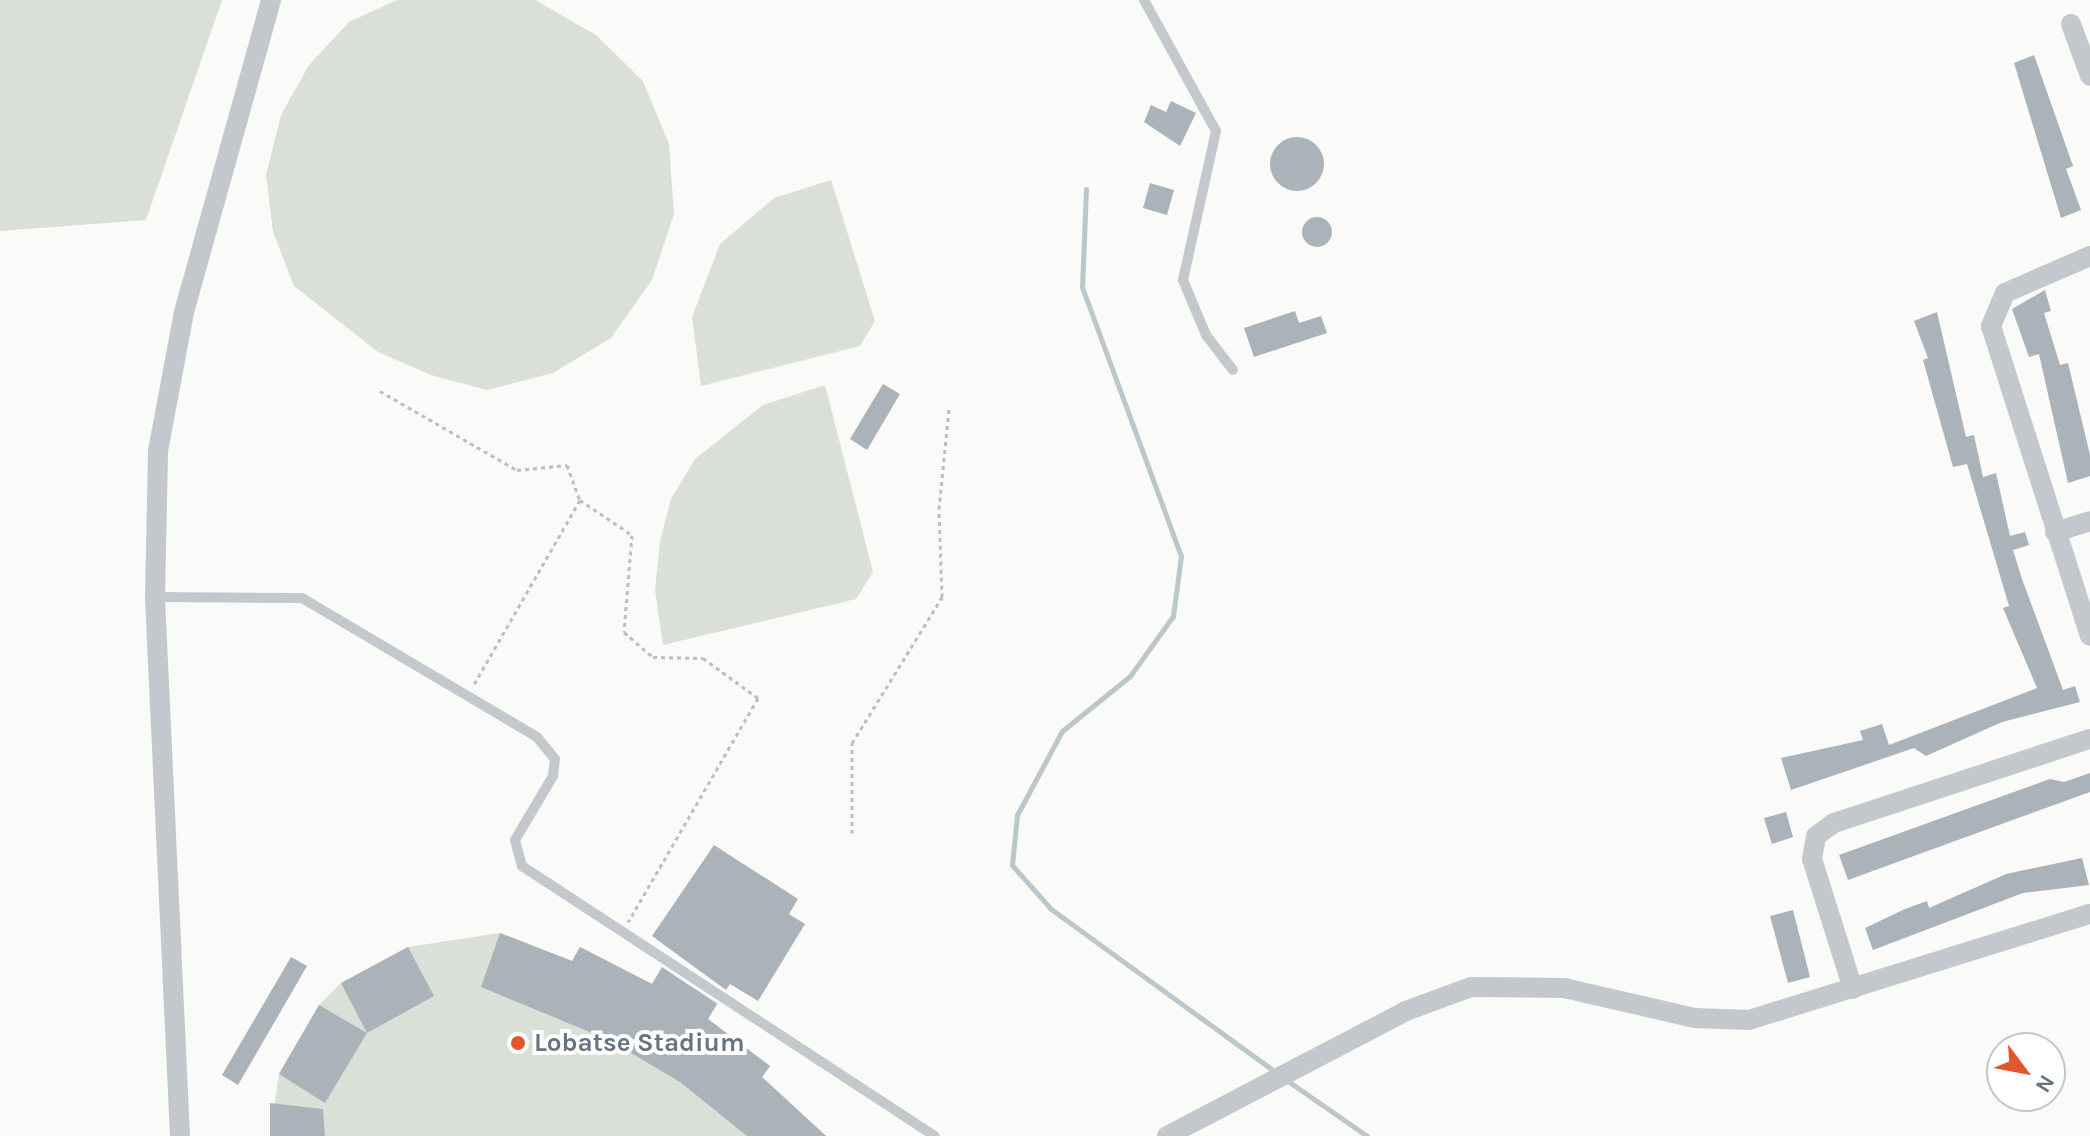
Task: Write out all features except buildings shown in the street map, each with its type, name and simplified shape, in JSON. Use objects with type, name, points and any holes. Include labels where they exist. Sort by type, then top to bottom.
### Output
[{"type":"street","points":[[180,1136],[155,597],[166,388],[271,0]]},
{"type":"street","points":[[2071,24],[2090,76]]},
{"type":"street","points":[[2090,256],[2027,279],[2005,293],[1991,315],[2055,532],[2090,636]]},
{"type":"street","points":[[2055,532],[2090,521]]},
{"type":"street","points":[[1853,989],[1812,859],[1816,836],[1834,823],[2090,739]]},
{"type":"street","points":[[1167,1136],[1440,996],[1499,983],[1735,1021],[1853,989],[2090,914]]},
{"type":"lane","points":[[1144,0],[1216,131],[1183,280],[1200,325],[1233,370]]},
{"type":"lane","points":[[155,597],[302,598],[537,737],[555,759],[553,776],[515,840],[522,866],[621,933],[924,1123],[934,1136]]},
{"type":"path","points":[[380,391],[517,470],[567,465],[580,500],[632,535],[624,632],[653,657],[703,658],[758,698],[621,933]]},
{"type":"path","points":[[852,833],[852,743],[942,597],[939,509],[949,409]]},
{"type":"path","points":[[468,694],[580,500]]},
{"type":"shaded area","points":[[0,0],[222,0],[146,220],[0,231]]},
{"type":"shaded area","points":[[397,0],[535,0],[596,35],[643,81],[669,144],[674,214],[652,280],[611,338],[553,373],[487,390],[431,375],[378,352],[294,286],[273,232],[266,175],[281,115],[309,65],[349,22]]},
{"type":"shaded area","points":[[831,180],[875,321],[860,346],[701,386],[692,317],[720,244],[774,198]]},
{"type":"shaded area","points":[[825,385],[873,572],[856,599],[663,645],[655,590],[660,541],[671,499],[695,459],[763,405]]},
{"type":"shaded area","name":"Lobatse Stadium","points":[[500,933],[572,961],[580,947],[652,984],[662,968],[718,1003],[708,1019],[770,1066],[762,1077],[826,1136],[270,1136],[279,1074],[319,1005],[341,983],[408,947]]},
{"type":"waterway","points":[[1086,189],[1082,287],[1181,556],[1173,616],[1130,676],[1062,731],[1017,815],[1012,865],[1051,909],[1277,1073]]},
{"type":"waterway","points":[[1285,1079],[1367,1136]]},
{"type":"place","name":"Lobatse Stadium","points":[[518,1043]]}]
